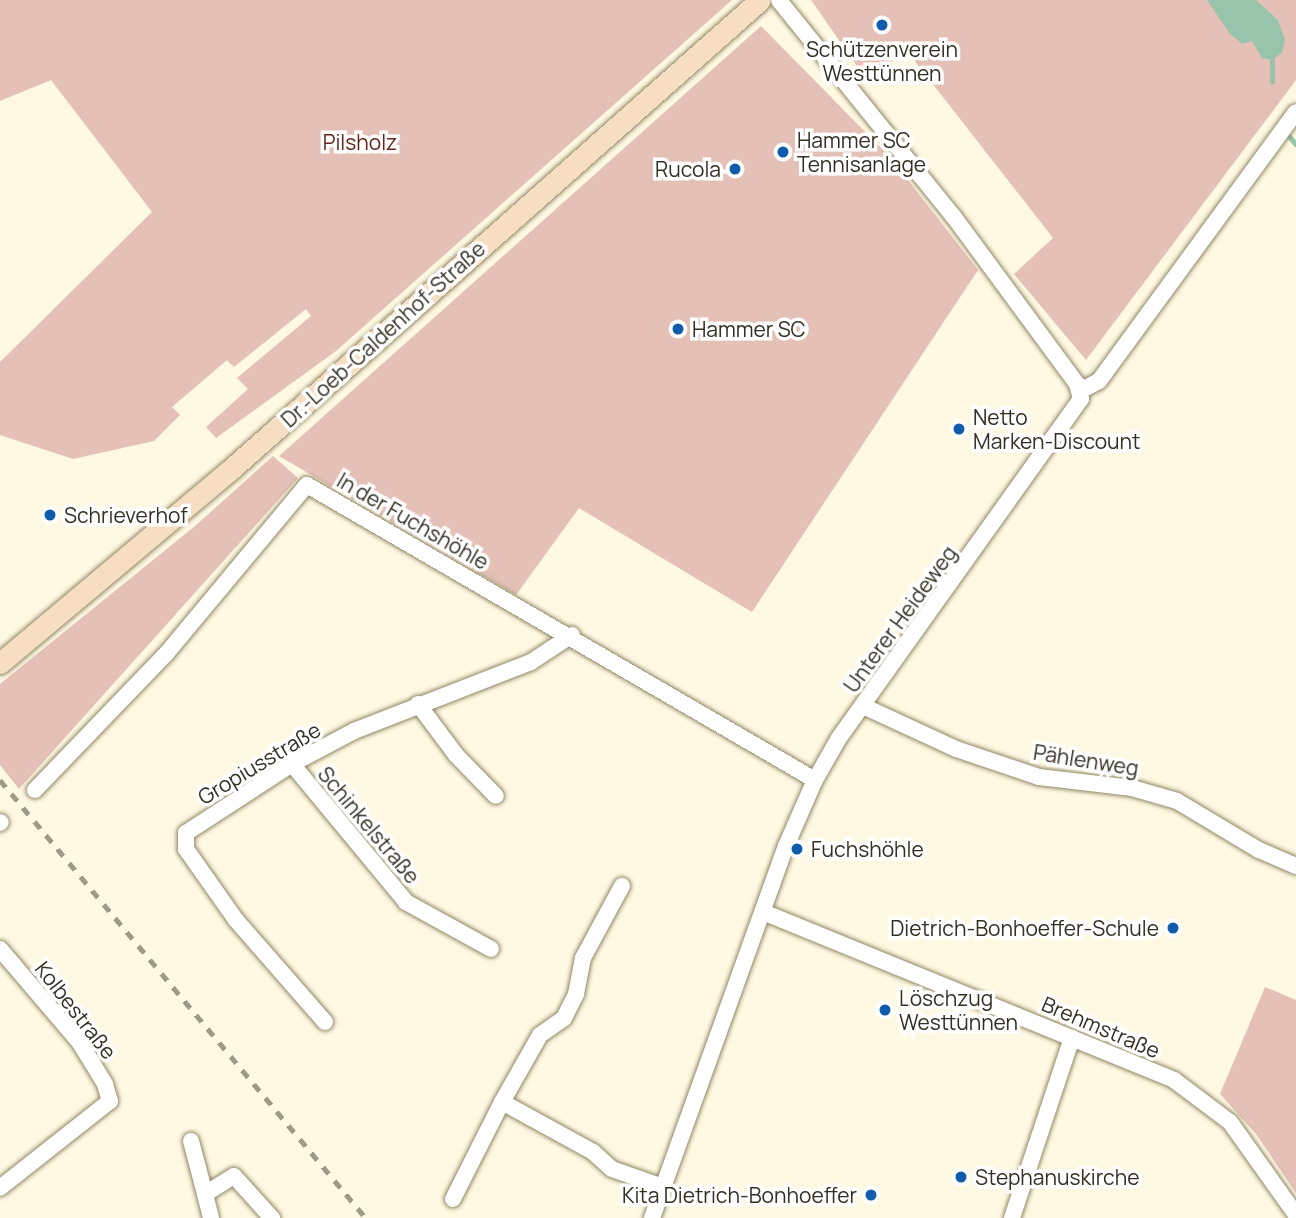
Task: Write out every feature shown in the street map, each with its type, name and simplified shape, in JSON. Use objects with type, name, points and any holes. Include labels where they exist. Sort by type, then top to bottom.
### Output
[{"type":"main road","name":"Dr.-Loeb-Caldenhof-Straße","points":[[0,663],[216,482],[761,0]]},
{"type":"street","points":[[779,0],[947,208],[1080,391],[1098,381],[1296,112]]},
{"type":"street","name":"Unterer Heideweg","points":[[652,1218],[763,912],[815,780],[863,706],[1079,408],[1080,391]]},
{"type":"street","name":"In der Fuchshöhle","points":[[35,790],[166,654],[307,485],[572,635],[815,780]]},
{"type":"street","name":"Gropiusstraße","points":[[326,1022],[236,920],[186,849],[186,833],[292,764],[418,704],[531,662],[572,635]]},
{"type":"street","points":[[418,704],[456,755],[496,796]]},
{"type":"street","name":"Pählenweg","points":[[863,706],[956,749],[1039,777],[1132,788],[1166,797],[1296,866]]},
{"type":"street","name":"Schinkelstraße","points":[[292,764],[406,902],[491,949]]},
{"type":"street","points":[[453,1199],[502,1102],[540,1035],[564,1018],[576,994],[583,958],[622,886]]},
{"type":"street","name":"Brehmstraße","points":[[763,912],[1174,1080],[1218,1111],[1296,1214]]},
{"type":"street","name":"Kolbestraße","points":[[0,949],[80,1043],[105,1084],[110,1101],[0,1188]]},
{"type":"street","points":[[1012,1218],[1072,1038]]},
{"type":"street","points":[[502,1102],[593,1152],[612,1169],[663,1187]]},
{"type":"street","points":[[191,1141],[211,1218]]},
{"type":"street","points":[[205,1194],[234,1176],[272,1218]]},
{"type":"green space","name":"Pilsholz","points":[[0,0],[732,0],[336,351],[216,438],[206,427],[248,389],[237,378],[311,316],[306,309],[234,367],[227,360],[172,407],[180,415],[154,441],[73,459],[0,435],[0,362],[152,212],[51,80],[0,101]]},
{"type":"green space","points":[[811,0],[1296,0],[1296,80],[1086,360],[1014,274],[1053,238],[907,51],[866,79]]},
{"type":"green space","name":"Hammer SC","points":[[761,26],[890,157],[978,270],[752,612],[579,508],[516,595],[279,456]]},
{"type":"green space","points":[[273,456],[298,478],[19,789],[0,765],[0,684],[195,526]]},
{"type":"green space","points":[[1265,987],[1296,1000],[1296,1193],[1256,1134],[1220,1094]]},
{"type":"shaded area","points":[[1207,0],[1256,0],[1278,20],[1285,40],[1282,53],[1272,60],[1262,58],[1252,41],[1242,44],[1230,34]]},
{"type":"waterway","points":[[1272,60],[1272,82]]},
{"type":"waterway","points":[[1285,131],[1296,144]]},
{"type":"railway","points":[[0,780],[366,1218]]},
{"type":"place","name":"Schützenverein Westtünnen","points":[[882,25]]},
{"type":"place","name":"Hammer SC Tennisanlage","points":[[783,152]]},
{"type":"place","name":"Rucola","points":[[735,169]]},
{"type":"place","name":"Hammer SC","points":[[678,329]]},
{"type":"place","name":"Netto Marken-Discount","points":[[959,429]]},
{"type":"place","name":"Schrieverhof","points":[[50,515]]},
{"type":"place","name":"Fuchshöhle","points":[[797,849]]},
{"type":"place","name":"Dietrich-Bonhoeffer-Schule","points":[[1173,928]]},
{"type":"place","name":"Löschzug Westtünnen","points":[[885,1010]]},
{"type":"place","name":"Stephanuskirche","points":[[961,1177]]},
{"type":"place","name":"Kita Dietrich-Bonhoeffer","points":[[871,1195]]}]
